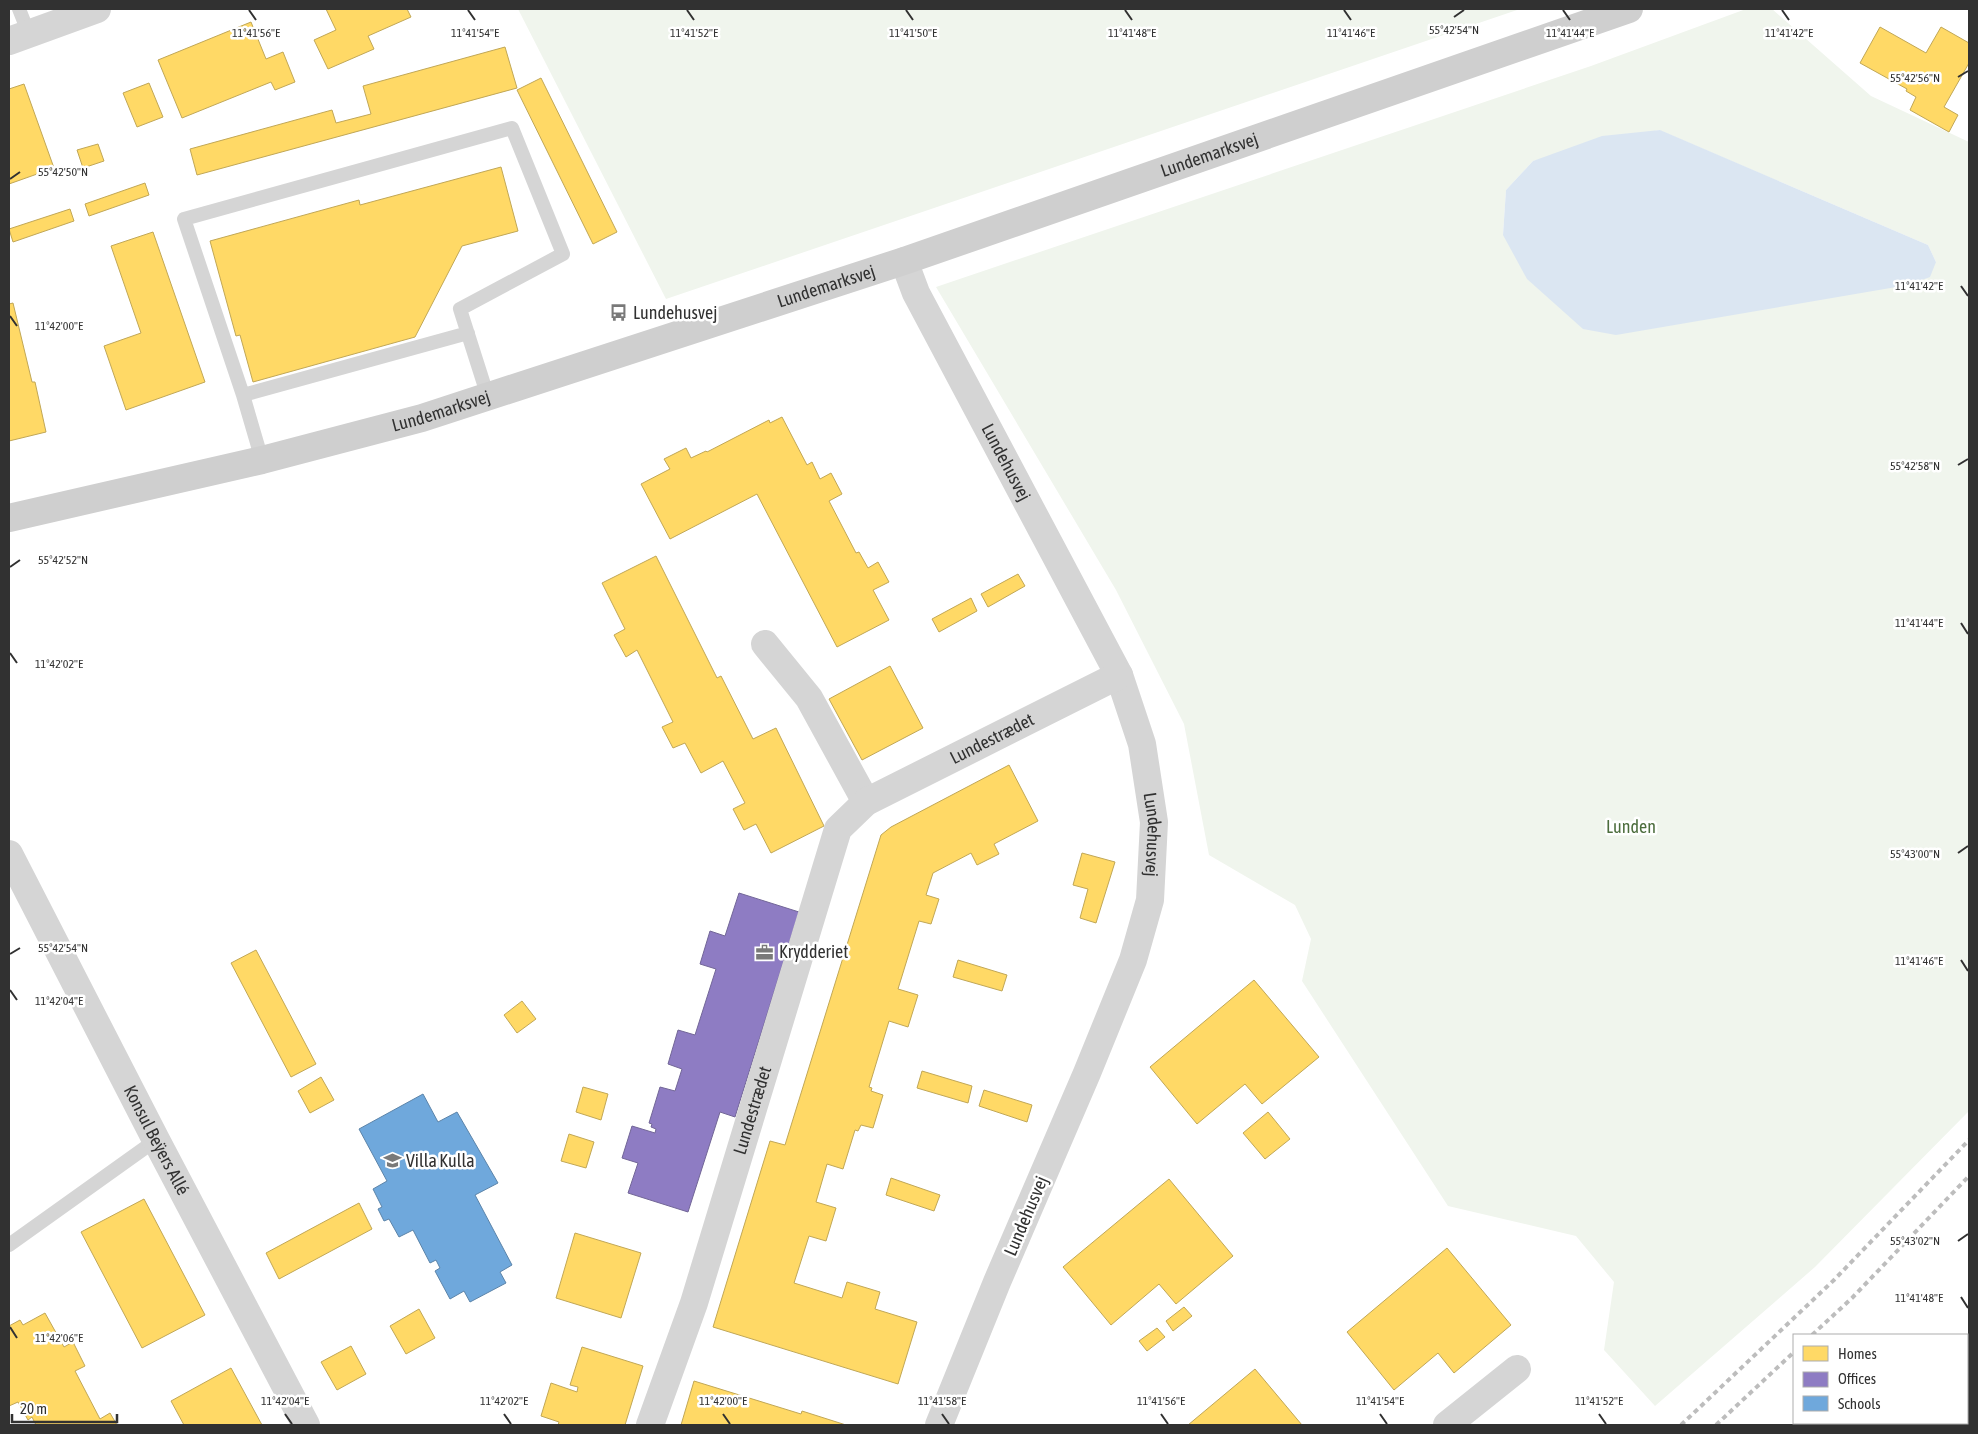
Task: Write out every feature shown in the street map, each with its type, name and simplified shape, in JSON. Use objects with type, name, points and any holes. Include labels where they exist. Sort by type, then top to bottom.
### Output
[{"type":"street","points":[[19,37],[97,9]]},
{"type":"street","name":"Lundemarksvej","points":[[9,518],[262,460],[379,430],[488,397],[904,261],[1629,9]]},
{"type":"street","name":"Lundehusvej","points":[[904,261],[916,294],[1119,675],[1142,744],[1154,822],[1150,900],[1129,968],[1087,1073],[997,1282],[939,1425]]},
{"type":"street","points":[[765,644],[809,698],[866,802]]},
{"type":"street","name":"Lundestrædet","points":[[650,1425],[694,1303],[838,828],[866,802],[1119,675]]},
{"type":"street","name":"Konsul Beÿers Allé","points":[[9,854],[156,1140],[306,1425]]},
{"type":"street","points":[[1447,1425],[1517,1369]]},
{"type":"lane","points":[[19,37],[20,9]]},
{"type":"lane","points":[[262,460],[243,395],[184,219],[512,128],[563,254],[460,309],[488,397]]},
{"type":"lane","points":[[243,395],[468,333]]},
{"type":"lane","points":[[9,1244],[156,1140]]},
{"type":"green space","points":[[518,9],[1520,9],[666,299]]},
{"type":"green space","name":"Lunden","points":[[1746,9],[1772,9],[1871,96],[1969,142],[1969,1111],[1815,1267],[1655,1406],[1604,1350],[1614,1282],[1576,1236],[1448,1206],[1302,981],[1311,939],[1295,905],[1209,855],[1184,724],[1116,590],[936,287],[1591,66]],"holes":[[[1659,130],[1928,245],[1936,262],[1503,235],[1506,190],[1533,161]]]},
{"type":"shaded area","points":[[1660,130],[1928,245],[1936,262],[1930,277],[1908,285],[1616,335],[1583,329],[1527,279],[1503,235],[1506,190],[1533,161],[1602,136]]},
{"type":"building: Homes","points":[[326,9],[407,9],[411,17],[368,36],[374,49],[328,69],[314,40],[336,30]]},
{"type":"building: Homes","points":[[251,22],[266,59],[283,52],[295,82],[275,90],[271,82],[182,118],[158,60]]},
{"type":"building: Homes","points":[[1880,27],[1926,53],[1941,27],[1969,43],[1969,63],[1944,107],[1958,115],[1949,132],[1910,110],[1916,97],[1906,91],[1907,89],[1860,63]]},
{"type":"building: Homes","points":[[505,47],[517,88],[197,175],[190,149],[332,110],[336,123],[371,114],[363,86]]},
{"type":"building: Homes","points":[[541,78],[617,232],[593,244],[517,90]]},
{"type":"building: Homes","points":[[149,83],[163,117],[137,127],[123,93]]},
{"type":"building: Homes","points":[[24,84],[54,168],[9,184],[9,89]]},
{"type":"building: Homes","points":[[98,144],[104,161],[83,168],[77,150]]},
{"type":"building: Homes","points":[[501,167],[518,231],[462,246],[415,337],[253,382],[240,335],[236,336],[210,241],[359,200],[360,205]]},
{"type":"building: Homes","points":[[145,183],[149,195],[89,216],[85,204]]},
{"type":"building: Homes","points":[[70,209],[74,221],[13,242],[9,229]]},
{"type":"building: Homes","points":[[153,232],[205,382],[126,410],[104,346],[141,333],[111,246]]},
{"type":"building: Homes","points":[[13,303],[32,382],[35,382],[46,432],[9,441],[9,304]]},
{"type":"building: Homes","points":[[782,417],[807,465],[812,462],[820,479],[831,473],[842,494],[829,501],[856,553],[859,552],[868,568],[878,562],[889,582],[873,590],[889,620],[837,647],[757,494],[670,539],[641,484],[670,469],[664,459],[686,448],[691,458],[707,452],[769,420],[770,423]]},
{"type":"building: Homes","points":[[656,556],[717,678],[721,676],[753,739],[776,728],[824,826],[771,853],[756,824],[744,830],[733,809],[745,803],[723,761],[701,773],[685,743],[673,748],[662,727],[673,722],[637,650],[626,657],[614,635],[625,629],[602,583]]},
{"type":"building: Homes","points":[[1018,574],[1025,586],[988,607],[981,594]]},
{"type":"building: Homes","points":[[971,598],[977,611],[939,632],[932,619]]},
{"type":"building: Homes","points":[[890,666],[923,728],[862,760],[829,699]]},
{"type":"building: Homes","points":[[1009,765],[1038,821],[994,844],[999,854],[977,865],[971,853],[933,873],[926,895],[939,899],[931,924],[919,921],[898,989],[918,995],[908,1027],[889,1021],[869,1087],[872,1088],[871,1091],[883,1095],[873,1128],[861,1125],[858,1131],[855,1130],[843,1169],[827,1164],[816,1202],[836,1208],[826,1241],[809,1236],[794,1283],[842,1298],[847,1282],[880,1292],[875,1309],[917,1322],[898,1384],[713,1327],[770,1141],[785,1145],[881,835],[891,827]]},
{"type":"building: Homes","points":[[1082,853],[1115,862],[1096,923],[1080,918],[1088,889],[1073,885]]},
{"type":"building: Homes","points":[[256,950],[316,1064],[291,1077],[231,963]]},
{"type":"building: Homes","points":[[958,960],[1007,975],[1002,991],[953,977]]},
{"type":"building: Homes","points":[[1254,980],[1319,1057],[1262,1104],[1245,1084],[1197,1124],[1150,1067]]},
{"type":"building: Homes","points":[[522,1001],[536,1019],[517,1033],[504,1015]]},
{"type":"building: Homes","points":[[922,1071],[972,1086],[968,1103],[917,1088]]},
{"type":"building: Homes","points":[[321,1077],[334,1100],[310,1113],[298,1091]]},
{"type":"building: Homes","points":[[583,1087],[608,1094],[601,1120],[576,1112]]},
{"type":"building: Homes","points":[[984,1090],[1032,1105],[1027,1122],[979,1106]]},
{"type":"building: Homes","points":[[1268,1112],[1290,1139],[1265,1159],[1243,1133]]},
{"type":"building: Homes","points":[[569,1134],[594,1142],[586,1168],[561,1161]]},
{"type":"building: Homes","points":[[891,1178],[940,1195],[934,1211],[886,1195]]},
{"type":"building: Homes","points":[[1169,1179],[1233,1256],[1176,1304],[1159,1284],[1111,1325],[1063,1267]]},
{"type":"building: Homes","points":[[144,1199],[205,1315],[142,1348],[81,1232]]},
{"type":"building: Homes","points":[[359,1203],[372,1229],[279,1279],[266,1253]]},
{"type":"building: Homes","points":[[575,1233],[641,1253],[621,1318],[556,1298]]},
{"type":"building: Homes","points":[[1447,1248],[1511,1325],[1454,1373],[1438,1353],[1394,1390],[1347,1332]]},
{"type":"building: Homes","points":[[1184,1307],[1192,1316],[1173,1331],[1166,1321]]},
{"type":"building: Homes","points":[[419,1309],[435,1338],[406,1354],[390,1326]]},
{"type":"building: Homes","points":[[45,1313],[64,1347],[73,1342],[85,1366],[75,1371],[100,1419],[110,1413],[117,1425],[36,1425],[32,1417],[28,1420],[18,1402],[9,1406],[9,1326],[20,1320],[23,1325]]},
{"type":"building: Homes","points":[[1157,1328],[1165,1337],[1147,1351],[1139,1341]]},
{"type":"building: Homes","points":[[351,1346],[366,1374],[337,1390],[321,1362]]},
{"type":"building: Homes","points":[[582,1347],[643,1366],[625,1425],[558,1425],[559,1422],[541,1416],[551,1383],[577,1392],[578,1387],[570,1385]]},
{"type":"building: Homes","points":[[231,1368],[262,1425],[184,1425],[171,1401]]},
{"type":"building: Homes","points":[[1255,1369],[1302,1425],[1188,1425]]},
{"type":"building: Homes","points":[[694,1381],[801,1414],[802,1411],[846,1425],[681,1425]]},
{"type":"building: Offices","points":[[739,893],[799,912],[735,1117],[720,1112],[688,1212],[628,1193],[638,1163],[622,1158],[632,1126],[655,1133],[656,1129],[651,1127],[652,1124],[649,1123],[660,1087],[675,1091],[682,1069],[668,1064],[678,1030],[695,1035],[716,969],[700,964],[710,931],[725,936]]},
{"type":"building: Schools","points":[[423,1094],[438,1122],[457,1112],[498,1183],[475,1195],[512,1265],[500,1272],[506,1283],[470,1302],[464,1291],[450,1299],[435,1271],[440,1268],[436,1260],[430,1263],[413,1230],[399,1237],[389,1219],[384,1221],[378,1209],[382,1207],[373,1189],[387,1181],[359,1129]]},
{"type":"railway","points":[[1681,1425],[1834,1280],[1969,1140]]},
{"type":"railway","points":[[1813,1334],[1852,1298],[1969,1176]]},
{"type":"railway","points":[[1716,1425],[1793,1353]]},
{"type":"place","name":"Lundehusvej","points":[[619,313]]},
{"type":"place","name":"Krydderiet","points":[[765,952]]},
{"type":"place","name":"Villa Kulla","points":[[392,1161]]}]
